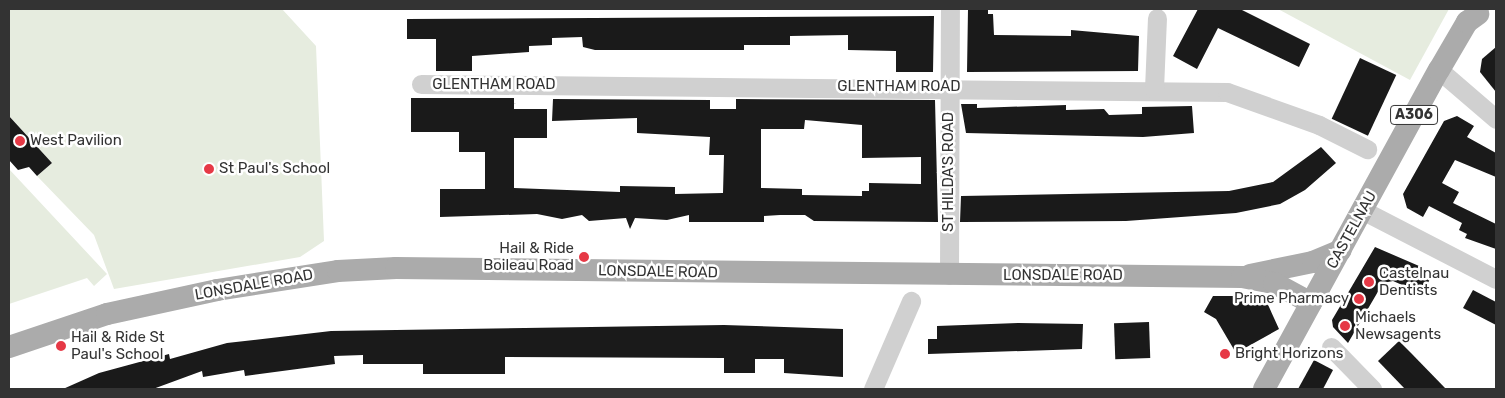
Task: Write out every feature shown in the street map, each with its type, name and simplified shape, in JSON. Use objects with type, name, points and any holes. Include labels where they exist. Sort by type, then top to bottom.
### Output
[{"type":"main road","name":"CASTELNAU","points":[[1264,389],[1364,211],[1438,70],[1467,22],[1480,11]]},
{"type":"main road","points":[[1242,277],[1313,262],[1341,250]]},
{"type":"main road","name":"LONSDALE ROAD","points":[[9,348],[107,314],[217,290],[338,271],[1242,277],[1274,284],[1312,303]]},
{"type":"street","name":"ST HILDA'S ROAD","points":[[949,275],[950,9]]},
{"type":"street","points":[[1154,88],[1157,18]]},
{"type":"street","points":[[1438,70],[1496,119]]},
{"type":"street","name":"GLENTHAM ROAD","points":[[420,84],[1154,88],[1227,92],[1319,125],[1366,149]]},
{"type":"street","points":[[1364,211],[1496,280]]},
{"type":"street","points":[[873,389],[911,301]]},
{"type":"street","points":[[1331,347],[1372,389]]},
{"type":"shaded area","name":"St Paul's School","points":[[9,9],[282,9],[316,46],[324,241],[300,257],[114,289],[94,235],[37,176],[52,163],[9,116]]},
{"type":"shaded area","points":[[1278,9],[1449,9],[1410,80]]},
{"type":"shaded area","points":[[9,169],[107,274],[94,286],[87,278],[9,304]]},
{"type":"building","points":[[968,9],[988,9],[988,14],[993,14],[994,35],[1071,36],[1071,30],[1139,36],[1138,71],[967,72]]},
{"type":"building","points":[[1198,9],[1240,9],[1310,44],[1299,67],[1218,28],[1197,69],[1173,56]]},
{"type":"building","points":[[934,16],[933,72],[896,72],[896,51],[848,50],[848,35],[790,36],[790,45],[744,45],[744,50],[595,50],[583,47],[582,37],[552,38],[552,45],[529,46],[529,52],[472,56],[472,71],[436,71],[436,39],[407,39],[407,19]]},
{"type":"building","points":[[1496,47],[1496,92],[1480,72],[1482,59]]},
{"type":"building","points":[[1360,58],[1396,75],[1368,136],[1332,119]]},
{"type":"building","points":[[411,98],[514,98],[514,109],[547,109],[547,138],[514,138],[514,188],[620,192],[620,186],[675,187],[675,194],[723,193],[724,155],[709,155],[710,137],[637,133],[637,118],[552,121],[553,99],[710,100],[710,109],[736,109],[736,99],[935,100],[938,222],[814,221],[805,215],[780,215],[764,216],[764,222],[689,222],[689,215],[667,220],[635,218],[630,229],[626,218],[589,221],[582,215],[562,219],[537,214],[440,217],[440,189],[485,189],[485,152],[459,152],[459,132],[411,132]],"holes":[[[805,120],[862,125],[862,158],[921,157],[921,184],[869,183],[869,191],[862,191],[862,196],[802,195],[802,189],[761,188],[761,129],[804,129]]]},
{"type":"building","points":[[961,104],[977,104],[977,108],[1066,105],[1066,110],[1104,109],[1109,115],[1142,114],[1142,107],[1192,106],[1194,133],[1143,137],[966,133]]},
{"type":"building","name":"West Pavilion","points":[[9,116],[52,163],[37,176],[29,167],[18,170],[9,160]]},
{"type":"building","points":[[1457,116],[1474,126],[1467,137],[1496,153],[1496,177],[1455,160],[1442,183],[1459,192],[1453,203],[1496,224],[1496,249],[1465,238],[1467,234],[1459,230],[1462,223],[1429,206],[1423,217],[1407,208],[1403,194],[1444,121]]},
{"type":"building","points":[[1321,147],[1336,163],[1305,190],[1280,204],[1236,213],[1126,221],[960,222],[961,196],[1229,191],[1273,182]]},
{"type":"building","points":[[1375,247],[1433,272],[1423,294],[1393,281],[1383,283],[1348,343],[1333,327],[1332,320]]},
{"type":"building","points":[[1473,290],[1496,302],[1496,325],[1463,308]]},
{"type":"building","points":[[1213,296],[1264,296],[1279,329],[1236,353],[1216,319],[1204,312]]},
{"type":"building","points":[[1149,322],[1150,358],[1115,359],[1114,323]]},
{"type":"building","points":[[1018,323],[1083,324],[1082,349],[928,354],[928,339],[937,339],[937,326]]},
{"type":"building","points":[[724,325],[843,329],[843,377],[784,373],[784,359],[755,359],[755,373],[724,373],[724,358],[505,357],[505,374],[423,374],[423,364],[363,364],[363,355],[334,356],[335,364],[245,376],[244,370],[203,377],[202,371],[153,389],[63,389],[99,373],[169,354],[170,359],[227,343],[331,331]]},
{"type":"building","points":[[1399,341],[1446,389],[1405,389],[1378,361]]},
{"type":"building","points":[[1314,360],[1333,370],[1323,389],[1298,389]]},
{"type":"place","name":"West Pavilion","points":[[20,141]]},
{"type":"place","name":"St Paul's School","points":[[209,169]]},
{"type":"place","name":"Hail & Ride Boileau Road","points":[[584,257]]},
{"type":"place","name":"Castelnau Dentists","points":[[1369,282]]},
{"type":"place","name":"Prime Pharmacy","points":[[1359,299]]},
{"type":"place","name":"Michaels Newsagents","points":[[1345,326]]},
{"type":"place","name":"Hail & Ride St Paul's School","points":[[61,346]]},
{"type":"place","name":"Bright Horizons","points":[[1225,354]]}]
